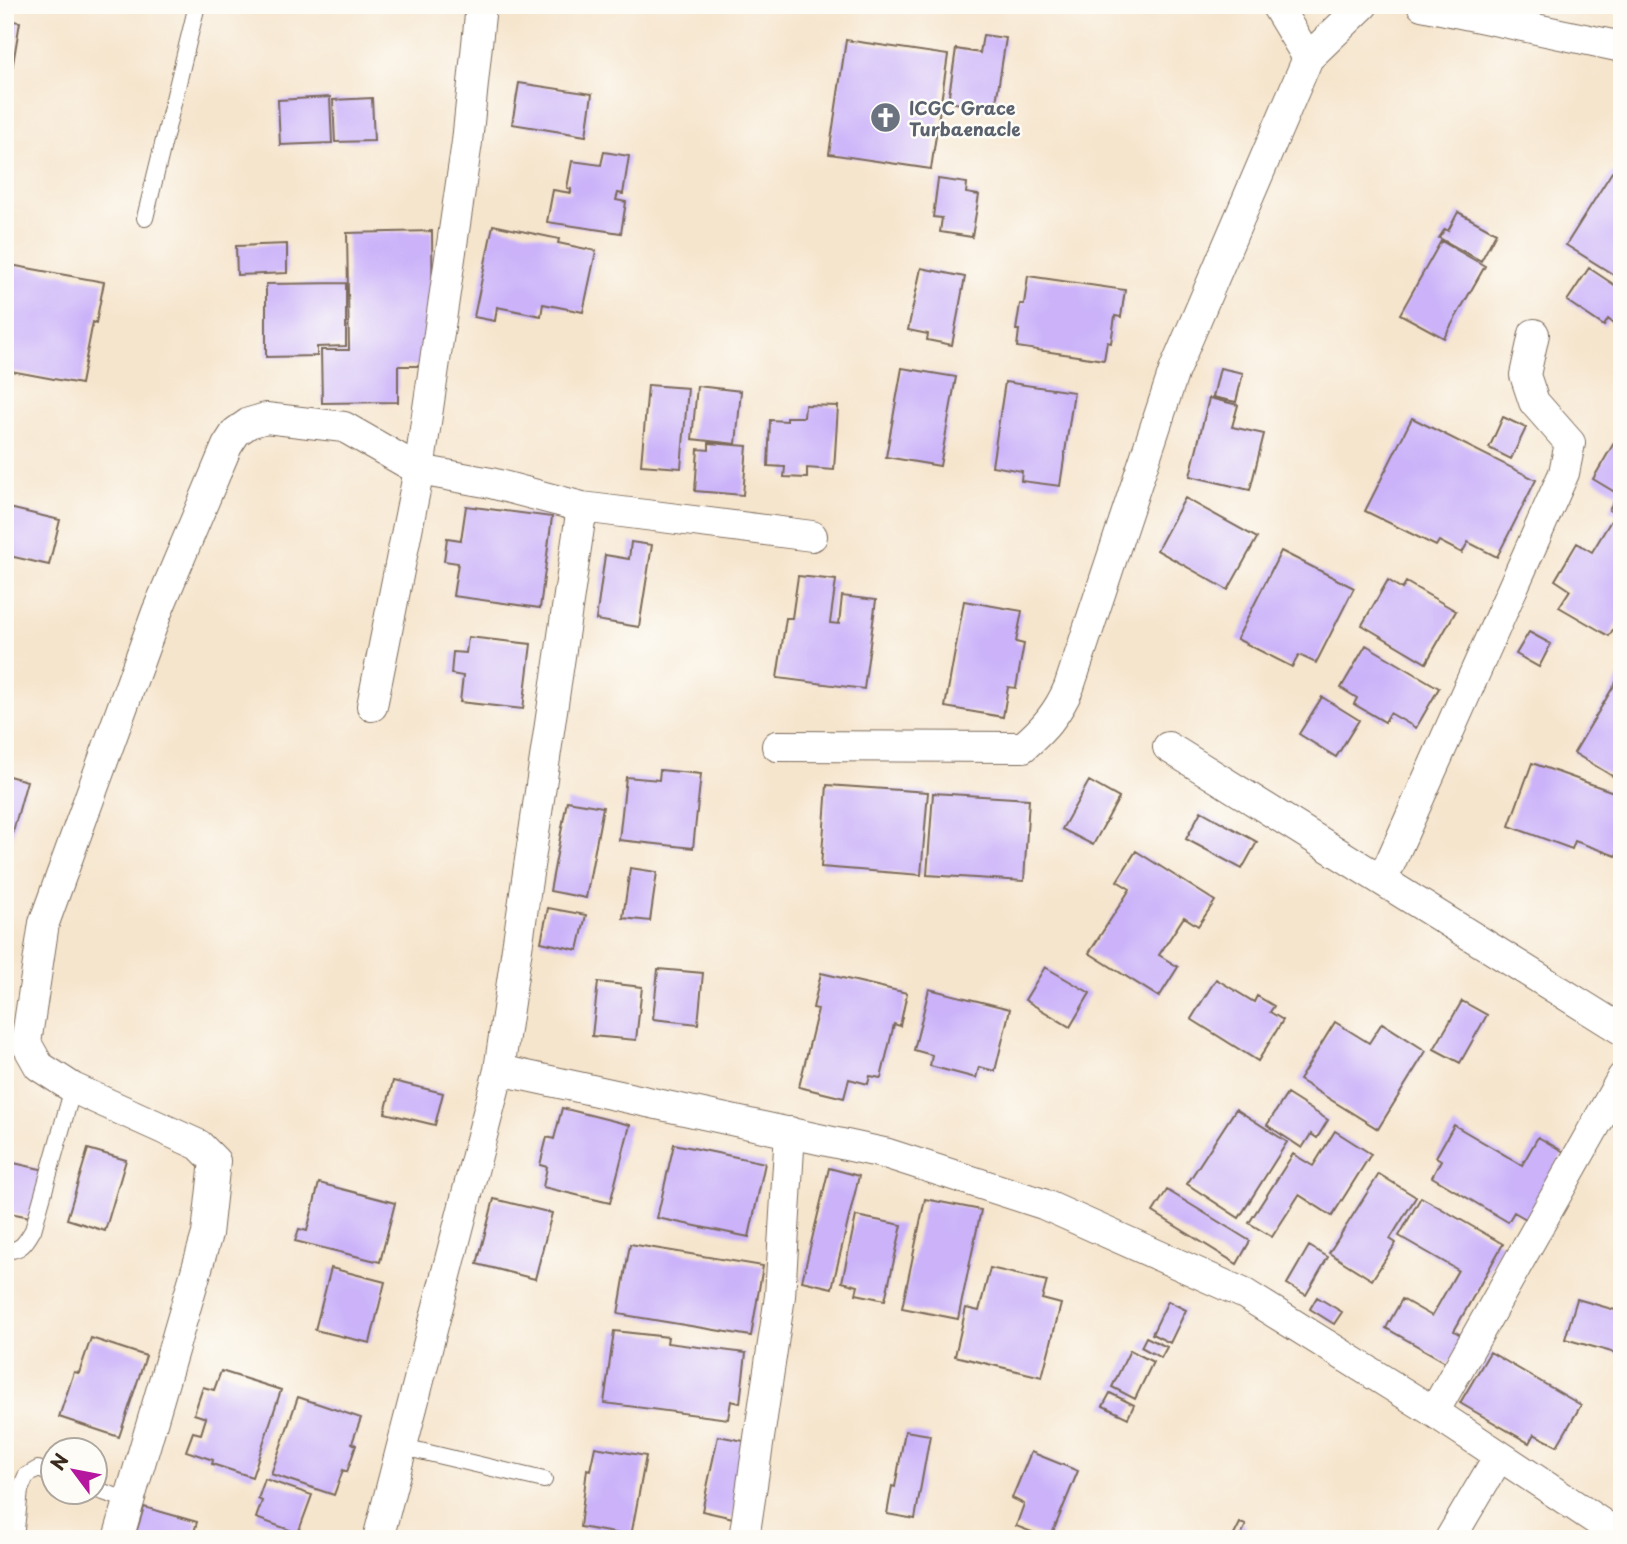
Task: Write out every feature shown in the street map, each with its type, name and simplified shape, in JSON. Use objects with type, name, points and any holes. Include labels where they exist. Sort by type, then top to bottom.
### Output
[{"type":"street","points":[[372,706],[419,470],[467,142],[481,5]]},
{"type":"street","points":[[1276,5],[1308,58]]},
{"type":"street","points":[[777,746],[1023,747],[1043,730],[1059,709],[1069,687],[1174,371],[1308,58],[1363,5]]},
{"type":"street","points":[[1422,5],[1622,47]]},
{"type":"street","points":[[1383,879],[1564,473],[1570,443],[1534,402],[1525,375],[1534,334]]},
{"type":"street","points":[[118,1539],[208,1234],[215,1161],[199,1145],[73,1088],[39,1066],[26,1043],[44,923],[157,612],[227,446],[236,432],[249,423],[266,418],[344,427],[419,470],[491,483],[582,507],[811,536]]},
{"type":"street","points":[[378,1539],[499,1070],[582,507]]},
{"type":"street","points":[[1168,747],[1622,1030]]},
{"type":"street","points":[[499,1070],[888,1154],[1043,1204],[1245,1294],[1434,1412],[1622,1537]]},
{"type":"street","points":[[1434,1412],[1622,1078]]},
{"type":"street","points":[[744,1539],[780,1296],[790,1132]]},
{"type":"street","points":[[1450,1539],[1499,1456]]},
{"type":"lane","points":[[145,218],[197,5]]},
{"type":"lane","points":[[5,1250],[13,1251],[25,1244],[33,1230],[73,1088]]},
{"type":"lane","points":[[403,1447],[544,1480]]},
{"type":"lane","points":[[15,1539],[20,1490],[26,1476],[38,1469]]},
{"type":"lane","points":[[108,1494],[130,1501]]},
{"type":"building","points":[[5,20],[20,22],[7,99],[5,99]]},
{"type":"building","points":[[983,35],[1006,38],[995,109],[948,102],[956,49],[980,53]]},
{"type":"building","points":[[846,40],[948,55],[931,169],[829,154]]},
{"type":"building","points":[[519,83],[592,94],[586,136],[512,124]]},
{"type":"building","points":[[330,97],[332,143],[280,145],[278,100]]},
{"type":"building","points":[[372,98],[374,141],[335,142],[333,100]]},
{"type":"building","points":[[604,152],[629,156],[623,194],[618,193],[616,200],[626,202],[621,233],[547,222],[553,190],[571,193],[571,189],[567,188],[572,161],[601,165]]},
{"type":"building","points":[[1612,172],[1622,178],[1622,280],[1566,245]]},
{"type":"building","points":[[938,179],[967,183],[966,193],[979,195],[972,237],[940,232],[942,218],[933,217]]},
{"type":"building","points":[[1458,212],[1496,233],[1481,261],[1439,238],[1445,229],[1448,231]]},
{"type":"building","points":[[493,225],[559,239],[558,243],[596,251],[583,312],[543,304],[541,316],[497,307],[495,321],[474,317]]},
{"type":"building","points":[[432,231],[433,341],[425,366],[398,366],[398,402],[322,403],[321,350],[349,350],[347,233]]},
{"type":"building","points":[[1441,241],[1485,266],[1444,338],[1400,314]]},
{"type":"building","points":[[287,244],[287,273],[237,275],[236,246]]},
{"type":"building","points":[[5,264],[104,282],[81,384],[5,370]]},
{"type":"building","points":[[921,268],[965,277],[952,345],[927,340],[928,334],[908,330]]},
{"type":"building","points":[[1589,268],[1622,290],[1622,310],[1613,323],[1608,319],[1604,326],[1567,301]]},
{"type":"building","points":[[1028,276],[1125,290],[1121,317],[1115,316],[1111,343],[1107,342],[1104,360],[1017,347],[1019,330],[1016,330],[1020,304],[1024,304]]},
{"type":"building","points":[[346,283],[346,346],[317,347],[317,356],[266,357],[266,284]]},
{"type":"building","points":[[902,368],[956,377],[940,466],[886,457]]},
{"type":"building","points":[[1220,368],[1243,373],[1236,402],[1213,397]]},
{"type":"building","points":[[1005,382],[1074,392],[1060,486],[1021,481],[1022,471],[992,466]]},
{"type":"building","points":[[648,385],[688,388],[681,468],[641,465]]},
{"type":"building","points":[[697,386],[741,391],[736,444],[692,439]]},
{"type":"building","points":[[1209,398],[1238,405],[1232,427],[1264,434],[1250,490],[1190,476]]},
{"type":"building","points":[[805,405],[838,406],[834,470],[807,468],[807,478],[784,477],[785,467],[768,466],[770,420],[787,421],[787,417],[804,417]]},
{"type":"building","points":[[1503,417],[1526,428],[1511,459],[1489,448]]},
{"type":"building","points":[[1412,418],[1536,480],[1497,557],[1468,542],[1462,553],[1439,541],[1436,546],[1365,511]]},
{"type":"building","points":[[1618,436],[1622,438],[1622,517],[1609,510],[1618,494],[1593,479]]},
{"type":"building","points":[[709,443],[747,446],[743,495],[695,491],[698,449],[709,450]]},
{"type":"building","points":[[1185,498],[1257,538],[1228,590],[1157,550]]},
{"type":"building","points":[[466,506],[552,517],[540,608],[453,596],[458,563],[444,561],[447,538],[461,540]]},
{"type":"building","points":[[5,507],[60,520],[49,565],[5,555]]},
{"type":"building","points":[[1612,519],[1622,524],[1622,615],[1609,636],[1559,607],[1570,590],[1555,580],[1577,543],[1592,552]]},
{"type":"building","points":[[631,542],[652,545],[639,627],[596,620],[605,555],[629,559]]},
{"type":"building","points":[[1281,551],[1354,588],[1316,663],[1299,655],[1292,667],[1237,639]]},
{"type":"building","points":[[798,576],[836,580],[830,623],[839,624],[842,596],[876,600],[864,689],[777,678],[786,618],[792,618]]},
{"type":"building","points":[[1388,580],[1402,589],[1406,582],[1456,611],[1426,663],[1362,625]]},
{"type":"building","points":[[964,601],[1022,611],[1016,642],[1024,644],[1016,688],[1008,687],[1003,717],[945,707]]},
{"type":"building","points":[[1529,632],[1551,644],[1539,667],[1516,654]]},
{"type":"building","points":[[468,637],[531,644],[523,709],[460,702],[463,676],[451,674],[453,652],[466,653]]},
{"type":"building","points":[[1366,645],[1439,688],[1416,728],[1390,713],[1385,722],[1354,704],[1357,698],[1341,688]]},
{"type":"building","points":[[1622,672],[1622,764],[1614,777],[1574,753]]},
{"type":"building","points":[[1322,697],[1359,720],[1336,757],[1299,734]]},
{"type":"building","points":[[1532,763],[1622,795],[1622,839],[1616,856],[1575,841],[1572,849],[1509,826]]},
{"type":"building","points":[[660,770],[701,774],[693,848],[619,840],[626,777],[659,780]]},
{"type":"building","points":[[5,775],[27,781],[6,857],[5,857]]},
{"type":"building","points":[[1089,781],[1119,798],[1093,845],[1062,829]]},
{"type":"building","points":[[827,785],[928,792],[921,875],[821,867]]},
{"type":"building","points":[[933,793],[1029,799],[1024,881],[927,875]]},
{"type":"building","points":[[567,801],[603,807],[586,898],[550,891]]},
{"type":"building","points":[[1201,811],[1257,842],[1242,869],[1186,839]]},
{"type":"building","points":[[1136,851],[1215,901],[1198,926],[1184,917],[1159,955],[1178,967],[1159,997],[1089,953],[1130,889],[1117,881]]},
{"type":"building","points":[[630,868],[657,872],[650,921],[623,918]]},
{"type":"building","points":[[548,908],[586,915],[578,950],[541,942]]},
{"type":"building","points":[[1045,967],[1090,993],[1070,1027],[1025,1000]]},
{"type":"building","points":[[658,969],[703,973],[698,1024],[653,1019]]},
{"type":"building","points":[[821,973],[907,993],[900,1026],[894,1024],[881,1078],[870,1076],[868,1084],[849,1079],[844,1098],[799,1087],[818,1009],[813,1008]]},
{"type":"building","points":[[1216,979],[1254,1002],[1257,996],[1274,1006],[1270,1012],[1283,1020],[1258,1061],[1191,1019]]},
{"type":"building","points":[[598,982],[642,987],[636,1040],[592,1036]]},
{"type":"building","points":[[929,989],[1010,1009],[995,1071],[979,1067],[976,1078],[930,1066],[932,1055],[914,1050]]},
{"type":"building","points":[[1462,1001],[1487,1015],[1460,1063],[1434,1049]]},
{"type":"building","points":[[1335,1022],[1369,1043],[1382,1023],[1426,1051],[1378,1129],[1299,1080]]},
{"type":"building","points":[[393,1081],[443,1093],[435,1125],[385,1113]]},
{"type":"building","points":[[1287,1094],[1328,1120],[1317,1138],[1311,1134],[1302,1148],[1267,1125]]},
{"type":"building","points":[[562,1108],[630,1125],[610,1203],[543,1187],[547,1167],[540,1165],[547,1137],[554,1139]]},
{"type":"building","points":[[1236,1109],[1287,1142],[1239,1218],[1187,1184]]},
{"type":"building","points":[[1454,1125],[1522,1165],[1538,1137],[1564,1152],[1526,1219],[1514,1212],[1508,1222],[1432,1177],[1441,1160],[1436,1157]]},
{"type":"building","points":[[1335,1131],[1371,1154],[1332,1216],[1299,1195],[1272,1237],[1249,1223],[1293,1154],[1313,1166]]},
{"type":"building","points":[[674,1144],[765,1163],[749,1237],[657,1218]]},
{"type":"building","points":[[88,1149],[126,1160],[105,1231],[67,1219]]},
{"type":"building","points":[[5,1161],[45,1170],[35,1218],[5,1212]]},
{"type":"building","points":[[829,1168],[859,1176],[832,1288],[802,1281]]},
{"type":"building","points":[[1379,1174],[1416,1197],[1390,1239],[1396,1243],[1372,1280],[1329,1253]]},
{"type":"building","points":[[319,1183],[395,1203],[380,1262],[295,1241],[299,1229],[307,1231]]},
{"type":"building","points":[[1167,1190],[1250,1241],[1237,1264],[1153,1212]]},
{"type":"building","points":[[1421,1197],[1503,1244],[1454,1331],[1464,1337],[1449,1364],[1386,1328],[1402,1299],[1432,1316],[1458,1270],[1399,1236]]},
{"type":"building","points":[[494,1199],[552,1213],[535,1279],[477,1264]]},
{"type":"building","points":[[925,1199],[981,1210],[958,1319],[902,1308]]},
{"type":"building","points":[[856,1216],[902,1225],[885,1300],[856,1294],[858,1286],[842,1282]]},
{"type":"building","points":[[630,1244],[763,1266],[751,1336],[618,1314]]},
{"type":"building","points":[[1309,1246],[1328,1257],[1306,1295],[1287,1284]]},
{"type":"building","points":[[331,1268],[385,1282],[370,1343],[315,1330]]},
{"type":"building","points":[[990,1268],[1047,1281],[1042,1299],[1061,1304],[1042,1377],[955,1356],[966,1308],[979,1311]]},
{"type":"building","points":[[1317,1297],[1342,1312],[1334,1324],[1310,1309]]},
{"type":"building","points":[[1577,1299],[1622,1312],[1622,1343],[1619,1354],[1565,1339]]},
{"type":"building","points":[[1168,1301],[1186,1310],[1170,1343],[1152,1334]]},
{"type":"building","points":[[614,1331],[668,1337],[667,1343],[746,1353],[740,1403],[731,1401],[728,1419],[604,1403]]},
{"type":"building","points":[[1146,1337],[1167,1347],[1161,1358],[1141,1347]]},
{"type":"building","points":[[91,1338],[146,1356],[119,1437],[59,1417],[74,1372],[79,1373]]},
{"type":"building","points":[[1130,1350],[1153,1362],[1135,1399],[1112,1387]]},
{"type":"building","points":[[1490,1352],[1581,1405],[1557,1446],[1534,1434],[1529,1443],[1460,1403]]},
{"type":"building","points":[[221,1371],[281,1390],[252,1477],[212,1464],[213,1460],[186,1451],[193,1432],[201,1434],[206,1418],[194,1414],[203,1387],[214,1390]]},
{"type":"building","points":[[1110,1393],[1134,1405],[1128,1418],[1103,1406]]},
{"type":"building","points":[[298,1397],[361,1418],[352,1443],[356,1445],[347,1472],[343,1470],[334,1495],[271,1474]]},
{"type":"building","points":[[905,1431],[930,1435],[915,1519],[887,1514]]},
{"type":"building","points":[[718,1436],[749,1442],[733,1518],[702,1511]]},
{"type":"building","points":[[595,1447],[646,1456],[631,1536],[580,1527],[587,1469],[590,1470]]},
{"type":"building","points":[[1031,1452],[1078,1471],[1050,1539],[1016,1526],[1024,1504],[1012,1498]]},
{"type":"building","points":[[265,1479],[312,1495],[298,1533],[256,1518],[262,1501],[258,1499]]},
{"type":"building","points":[[144,1507],[197,1522],[192,1539],[134,1539]]},
{"type":"building","points":[[1240,1523],[1246,1525],[1239,1539],[1232,1539]]},
{"type":"place","name":"ICGC Grace Turbaenacle","points":[[886,117]]}]
